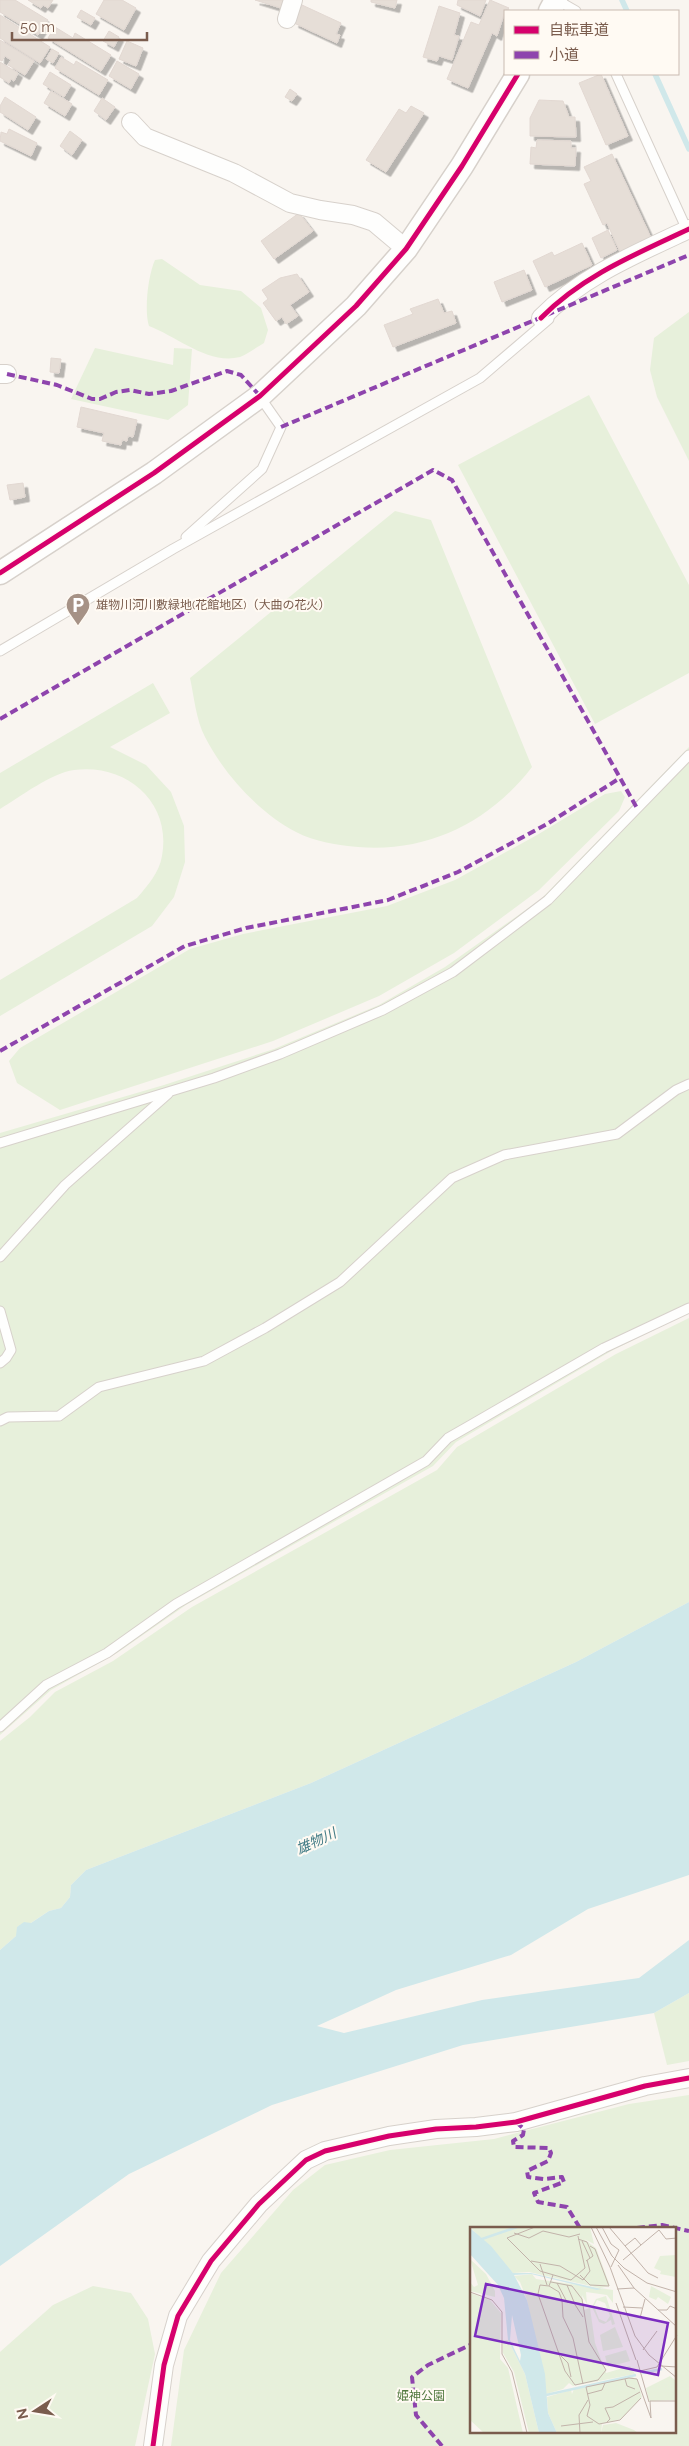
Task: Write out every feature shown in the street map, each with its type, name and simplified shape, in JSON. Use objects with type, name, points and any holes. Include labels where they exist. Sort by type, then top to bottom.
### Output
[{"type":"street","points":[[287,19],[293,0]]},
{"type":"street","points":[[0,573],[154,473],[260,396],[356,306],[406,249],[462,166],[517,75]]},
{"type":"street","points":[[131,122],[145,137],[234,173],[290,202],[353,215],[374,222],[406,249]]},
{"type":"street","points":[[541,318],[560,298],[600,272],[688,229]]},
{"type":"street","points":[[153,2446],[164,2365],[178,2316],[211,2261],[259,2204],[306,2160],[324,2151],[389,2136],[436,2128],[476,2127],[516,2122],[645,2086],[689,2078]]},
{"type":"lane","points":[[557,0],[574,10]]},
{"type":"lane","points":[[616,75],[688,229]]},
{"type":"lane","points":[[0,651],[173,549],[480,378],[558,311]]},
{"type":"lane","points":[[173,549],[262,468],[281,428],[260,396]]},
{"type":"lane","points":[[0,1143],[170,1092],[280,1054],[383,1010],[453,972],[548,900],[689,755]]},
{"type":"lane","points":[[0,1421],[8,1417],[58,1416],[99,1387],[204,1361],[265,1328],[340,1282],[452,1178],[504,1155],[617,1134],[676,1090],[689,1084]]},
{"type":"lane","points":[[0,1257],[65,1185],[170,1092]]},
{"type":"lane","points":[[0,1728],[46,1685],[107,1652],[176,1604],[426,1461],[448,1438],[604,1348],[689,1308]]},
{"type":"lane","points":[[0,1311],[11,1350],[0,1363]]},
{"type":"green space","points":[[162,259],[200,285],[241,291],[261,308],[268,330],[264,343],[240,357],[216,357],[193,349],[149,326],[147,302],[150,275],[155,260]]},
{"type":"green space","points":[[689,312],[689,461],[657,397],[650,370],[654,338]]},
{"type":"green space","points":[[95,348],[173,365],[174,348],[192,349],[188,405],[168,420],[71,399]]},
{"type":"green space","points":[[589,395],[689,585],[689,673],[595,724],[458,465]]},
{"type":"green space","points":[[395,511],[431,520],[532,767],[497,804],[456,830],[433,839],[409,845],[384,848],[342,845],[311,838],[296,832],[268,814],[243,791],[222,765],[205,737],[197,716],[190,678]]},
{"type":"green space","points":[[153,683],[170,713],[110,747],[146,765],[171,792],[184,826],[185,862],[174,897],[152,926],[0,1016],[0,980],[137,898],[153,879],[158,868],[162,856],[163,836],[160,818],[152,803],[141,790],[127,780],[111,773],[93,769],[65,772],[46,780],[0,809],[0,773]]},
{"type":"green space","points":[[689,747],[689,1313],[613,1350],[456,1442],[433,1466],[186,1605],[117,1653],[51,1690],[0,1735],[0,1133],[164,1085],[274,1049],[379,1005],[445,967],[541,899]]},
{"type":"green space","points":[[621,791],[625,797],[619,811],[539,890],[454,953],[379,996],[273,1041],[60,1110],[17,1083],[9,1061],[20,1048],[190,949],[243,934],[387,906],[455,880],[537,835],[605,794]]},
{"type":"green space","points":[[689,1318],[689,1602],[576,1662],[311,1783],[86,1870],[71,1885],[70,1897],[61,1908],[49,1911],[31,1923],[0,1950],[0,1741],[30,1717],[55,1692],[113,1661],[192,1607],[437,1470],[457,1447],[616,1354]]},
{"type":"green space","points":[[689,1993],[689,2061],[667,2065],[654,2013]]},
{"type":"green space","name":"姫神公園","points":[[689,2095],[689,2446],[171,2446],[184,2350],[221,2273],[293,2190],[325,2165],[390,2150],[494,2139],[629,2104]]},
{"type":"green space","points":[[93,2286],[131,2293],[148,2319],[155,2354],[135,2446],[0,2446],[0,2352],[53,2305]]},
{"type":"water","name":"雄物川","points":[[689,1602],[689,1875],[588,1909],[511,1955],[396,1990],[317,2026],[344,2033],[482,2000],[639,1978],[689,1940],[689,1993],[654,2013],[463,2045],[272,2105],[129,2174],[0,2266],[0,1950],[16,1936],[17,1927],[24,1922],[31,1923],[49,1911],[61,1908],[70,1897],[71,1885],[86,1870],[311,1783],[576,1662]]},
{"type":"building","points":[[0,0],[15,0],[48,20],[38,35],[0,12]]},
{"type":"building","points":[[28,0],[53,0],[48,8],[43,5],[41,8]]},
{"type":"building","points":[[104,0],[122,0],[136,8],[124,30],[96,14]]},
{"type":"building","points":[[255,0],[286,0],[284,9]]},
{"type":"building","points":[[371,0],[397,0],[395,8],[371,2]]},
{"type":"building","points":[[458,0],[486,0],[480,16],[457,5]]},
{"type":"building","points":[[490,0],[509,8],[504,10],[497,36],[492,33],[468,88],[447,79],[471,22],[479,25]]},
{"type":"building","points":[[302,5],[341,23],[336,34],[340,35],[337,43],[294,23]]},
{"type":"building","points":[[439,6],[460,13],[454,35],[459,36],[452,60],[439,56],[437,61],[423,57]]},
{"type":"building","points":[[81,10],[95,18],[91,25],[77,17]]},
{"type":"building","points":[[0,15],[50,47],[40,63],[0,38]]},
{"type":"building","points":[[55,27],[73,38],[75,33],[111,55],[101,71],[48,38]]},
{"type":"building","points":[[109,31],[119,37],[114,47],[103,41]]},
{"type":"building","points":[[0,40],[34,61],[25,75],[8,65],[11,60],[5,56],[2,61],[0,60]]},
{"type":"building","points":[[127,41],[143,48],[136,66],[119,59]]},
{"type":"building","points":[[52,49],[59,53],[53,63],[46,59]]},
{"type":"building","points":[[61,57],[74,65],[76,61],[108,80],[99,95],[55,68]]},
{"type":"building","points":[[117,61],[139,74],[131,89],[109,76]]},
{"type":"building","points":[[0,62],[18,73],[14,81],[11,79],[9,83],[0,77]]},
{"type":"building","points":[[50,72],[71,85],[64,97],[43,84]]},
{"type":"building","points":[[601,75],[628,136],[606,145],[579,83]]},
{"type":"building","points":[[290,89],[297,94],[292,101],[285,97]]},
{"type":"building","points":[[51,91],[72,104],[65,116],[44,103]]},
{"type":"building","points":[[5,97],[36,117],[28,130],[0,112],[0,106]]},
{"type":"building","points":[[102,98],[115,107],[106,120],[94,111]]},
{"type":"building","points":[[539,100],[563,101],[569,117],[575,117],[576,137],[530,136],[530,118]]},
{"type":"building","points":[[411,106],[424,113],[386,172],[366,160],[399,109],[406,113]]},
{"type":"building","points":[[9,129],[37,143],[31,156],[0,141],[1,132],[7,134]]},
{"type":"building","points":[[70,131],[82,140],[72,155],[60,146]]},
{"type":"building","points":[[537,140],[571,141],[571,148],[576,148],[575,166],[530,164],[531,147],[536,148]]},
{"type":"building","points":[[612,154],[652,240],[621,254],[607,223],[603,225],[584,184],[591,181],[584,167]]},
{"type":"building","points":[[299,213],[313,231],[274,259],[261,241]]},
{"type":"building","points":[[608,230],[617,250],[601,258],[592,238]]},
{"type":"building","points":[[582,243],[592,265],[545,287],[533,261],[552,252],[554,256]]},
{"type":"building","points":[[524,270],[532,290],[502,302],[494,282]]},
{"type":"building","points":[[297,274],[309,292],[290,305],[298,316],[286,324],[282,317],[276,321],[263,303],[268,299],[262,290],[280,278]]},
{"type":"building","points":[[438,299],[444,313],[452,311],[456,323],[393,347],[384,325],[413,314],[410,309]]},
{"type":"building","points":[[51,358],[61,359],[59,373],[50,372]]},
{"type":"building","points":[[81,407],[137,420],[133,437],[128,436],[127,441],[122,440],[121,445],[102,441],[104,433],[77,427]]},
{"type":"building","points":[[23,483],[25,497],[10,500],[7,485]]},
{"type":"waterway","points":[[622,0],[627,10]]},
{"type":"waterway","points":[[655,75],[689,149]]},
{"type":"marked path","points":[[281,427],[689,255]]},
{"type":"marked path","points":[[7,374],[57,385],[92,399],[100,399],[116,392],[130,390],[149,394],[171,391],[227,371],[241,375],[260,396]]},
{"type":"marked path","points":[[0,719],[433,470],[452,480],[637,808]]},
{"type":"marked path","points":[[0,1051],[185,946],[246,928],[388,900],[458,872],[547,824],[620,778]]},
{"type":"marked path","points":[[516,2122],[524,2129],[523,2135],[513,2141],[514,2147],[549,2148],[551,2153],[548,2161],[527,2171],[528,2177],[544,2179],[562,2177],[564,2182],[534,2193],[538,2202],[567,2207],[579,2227]]},
{"type":"marked path","points":[[645,2227],[662,2225],[671,2227]]},
{"type":"marked path","points":[[676,2228],[689,2231]]},
{"type":"marked path","points":[[442,2446],[416,2415],[412,2377],[428,2365],[470,2345]]},
{"type":"cycle path","points":[[0,573],[154,473],[260,396],[356,306],[406,249],[462,166],[517,75]]},
{"type":"cycle path","points":[[541,318],[574,290],[610,267],[689,229]]},
{"type":"cycle path","points":[[153,2446],[164,2365],[178,2316],[211,2261],[259,2204],[306,2160],[325,2151],[389,2136],[436,2129],[516,2122],[645,2086],[689,2078]]},
{"type":"place","name":"雄物川河川敷緑地(花館地区)（大曲の花火）","points":[[78,626]]}]
